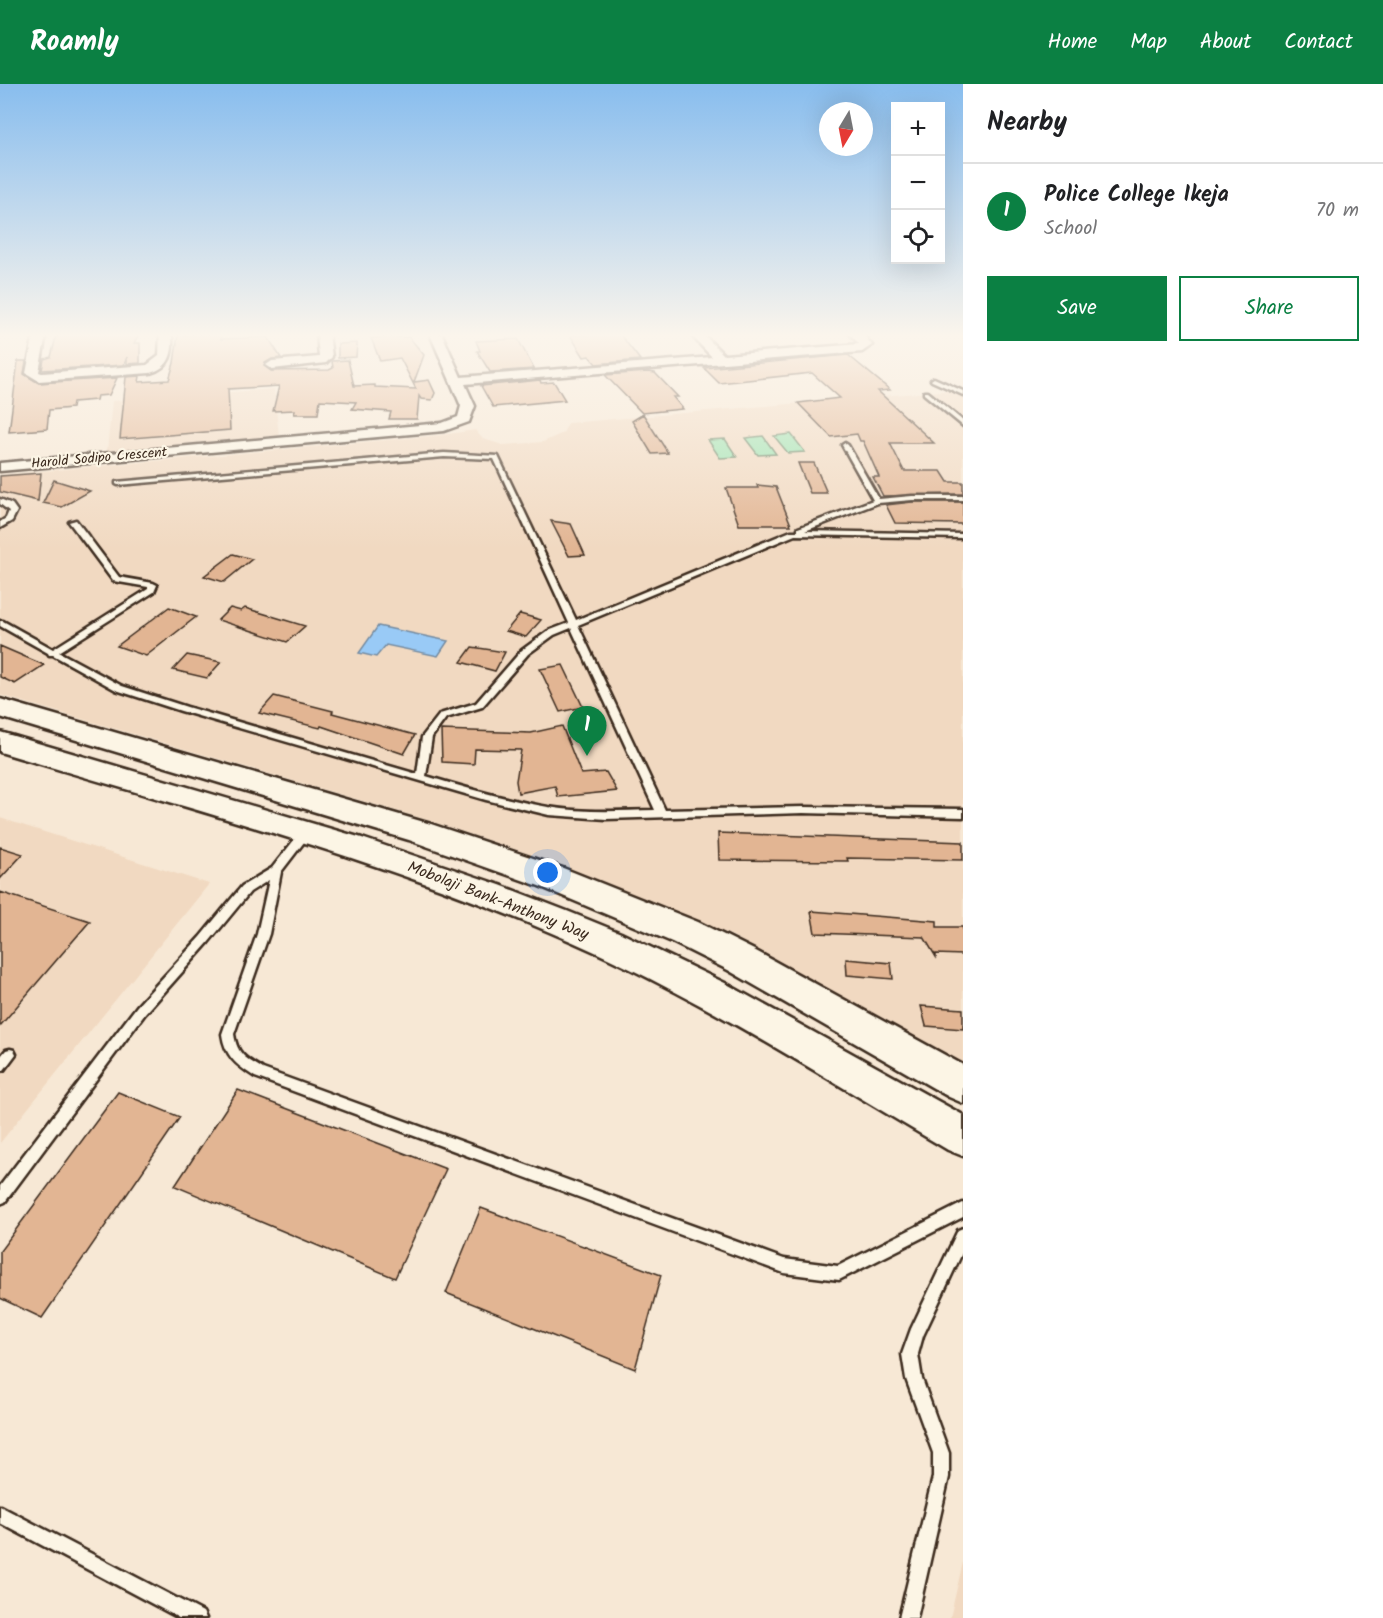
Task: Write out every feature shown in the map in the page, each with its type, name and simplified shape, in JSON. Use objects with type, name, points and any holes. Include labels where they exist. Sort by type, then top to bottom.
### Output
[{"type":"main road","points":[[0,708],[409,829],[551,877],[654,919],[741,960],[963,1085]]},
{"type":"main road","name":"Mobolaji Bank-Anthony Way","points":[[0,742],[306,833],[555,920],[693,982],[963,1137]]},
{"type":"street","name":"Harold Sodipo Crescent","points":[[0,466],[444,427],[464,419],[468,406]]},
{"type":"lane","points":[[941,406],[963,424]]},
{"type":"lane","points":[[845,445],[878,501]]},
{"type":"lane","points":[[118,483],[444,455],[492,455],[496,457],[661,813]]},
{"type":"lane","points":[[421,778],[428,737],[443,716],[479,705],[536,642],[572,624],[878,501],[963,498]]},
{"type":"lane","points":[[0,501],[9,506],[13,512],[9,519],[0,526]]},
{"type":"lane","points":[[52,653],[151,590],[153,585],[116,579],[73,522]]},
{"type":"lane","points":[[794,533],[963,536]]},
{"type":"lane","points":[[0,623],[119,688],[486,797],[549,811],[606,815],[803,810],[963,813]]},
{"type":"lane","points":[[0,1197],[141,1010],[246,889],[276,871],[306,833]]},
{"type":"lane","points":[[276,871],[271,907],[260,948],[228,1034],[229,1049],[238,1060],[259,1073],[784,1266],[839,1273],[963,1210]]},
{"type":"lane","points":[[0,1066],[10,1054]]},
{"type":"lane","points":[[908,1618],[941,1477],[941,1453],[914,1378],[910,1354],[916,1334],[963,1235]]},
{"type":"lane","points":[[0,1514],[196,1618]]},
{"type":"shaded area","points":[[112,406],[276,406],[279,436],[107,451]]},
{"type":"shaded area","points":[[770,406],[963,406],[963,1064],[733,936],[562,865],[421,818],[0,695],[0,475],[442,435],[475,430],[483,439],[503,445],[543,442],[563,433],[568,423]]},
{"type":"shaded area","points":[[0,818],[209,884],[0,1143]]},
{"type":"shaded area","points":[[963,1562],[963,1618],[950,1618]]},
{"type":"green space","points":[[791,434],[805,452],[788,453],[774,436]]},
{"type":"green space","points":[[763,436],[776,454],[758,455],[745,438]]},
{"type":"green space","points":[[725,439],[737,457],[720,458],[708,440]]},
{"type":"water","points":[[378,626],[448,641],[438,656],[386,645],[376,657],[359,653]]},
{"type":"building","points":[[12,406],[72,406],[72,408],[49,410],[47,429],[9,432]]},
{"type":"building","points":[[123,406],[229,406],[230,430],[120,439]]},
{"type":"building","points":[[274,406],[319,406],[318,414],[294,414],[295,410],[273,411]]},
{"type":"building","points":[[354,406],[418,406],[417,419],[389,419],[391,412],[352,409]]},
{"type":"building","points":[[635,406],[680,406],[683,409],[642,413]]},
{"type":"building","points":[[801,406],[894,406],[934,443],[890,443],[904,471],[941,471],[948,482],[963,482],[963,494],[883,496],[873,477],[879,477],[863,441],[860,441],[857,434],[831,437]]},
{"type":"building","points":[[643,414],[668,453],[652,454],[632,421]]},
{"type":"building","points":[[798,463],[814,463],[827,493],[810,493]]},
{"type":"building","points":[[41,473],[38,501],[0,492],[0,476]]},
{"type":"building","points":[[54,480],[90,491],[62,507],[43,503]]},
{"type":"building","points":[[757,485],[776,487],[791,525],[739,525],[726,488],[758,488]]},
{"type":"building","points":[[912,502],[963,502],[963,524],[895,523],[886,505]]},
{"type":"building","points":[[551,521],[571,524],[585,555],[569,556]]},
{"type":"building","points":[[233,554],[252,559],[224,582],[204,576]]},
{"type":"building","points":[[169,607],[196,617],[146,656],[117,646]]},
{"type":"building","points":[[230,608],[241,611],[245,608],[305,626],[287,642],[218,620]]},
{"type":"building","points":[[520,614],[541,620],[526,637],[506,631]]},
{"type":"building","points":[[0,646],[44,665],[15,684],[0,677]]},
{"type":"building","points":[[472,647],[505,652],[495,671],[461,662]]},
{"type":"building","points":[[187,655],[221,662],[207,678],[173,670]]},
{"type":"building","points":[[563,665],[583,707],[560,712],[540,669]]},
{"type":"building","points":[[274,696],[415,735],[404,754],[321,726],[320,728],[259,713]]},
{"type":"building","points":[[562,726],[581,774],[606,772],[617,791],[558,797],[555,786],[518,793],[516,781],[521,750],[475,749],[474,764],[442,762],[441,730],[531,733]]},
{"type":"building","points":[[718,833],[963,842],[963,860],[847,858],[848,861],[719,860]]},
{"type":"building","points":[[0,847],[23,854],[0,879]]},
{"type":"building","points":[[0,892],[90,921],[0,1026]]},
{"type":"building","points":[[811,911],[937,921],[937,927],[963,927],[963,955],[936,954],[936,957],[924,937],[815,933]]},
{"type":"building","points":[[846,959],[891,963],[893,979],[847,975]]},
{"type":"building","points":[[921,1006],[963,1009],[963,1029],[926,1026]]},
{"type":"building","points":[[238,1090],[446,1169],[395,1278],[175,1186]]},
{"type":"building","points":[[118,1092],[180,1117],[42,1318],[0,1298],[0,1251]]},
{"type":"building","points":[[481,1208],[661,1275],[635,1369],[446,1293]]},
{"type":"place","name":"Police College Ikeja","points":[[587,756]]}]
